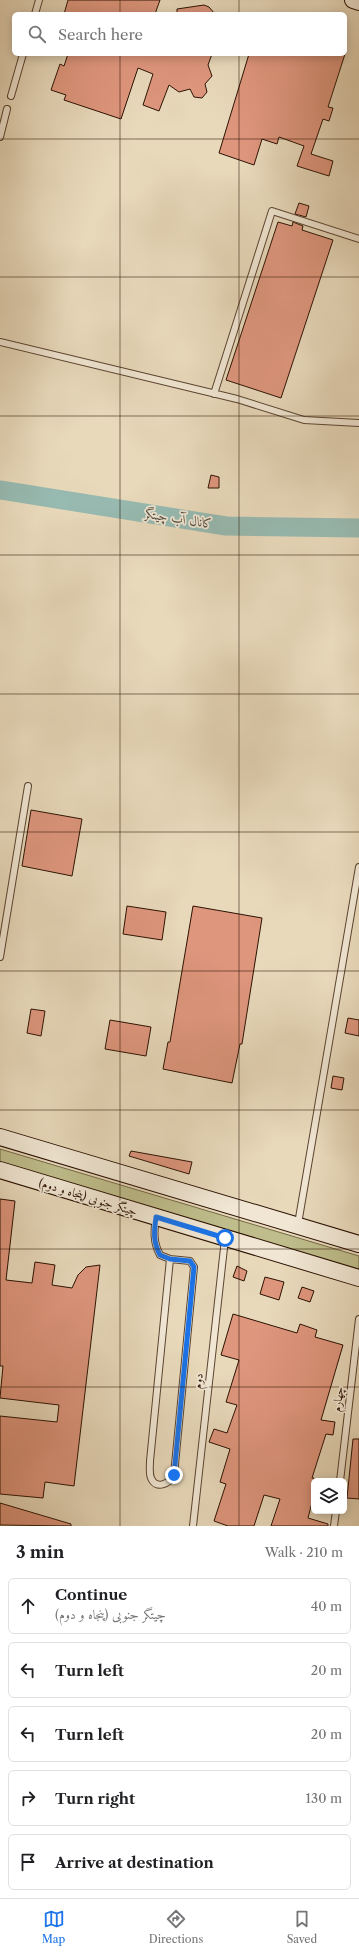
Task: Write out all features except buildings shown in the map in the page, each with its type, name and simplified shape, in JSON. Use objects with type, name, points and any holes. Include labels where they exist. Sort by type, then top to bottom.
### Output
[{"type":"main road","points":[[353,0],[359,2]]},
{"type":"main road","points":[[0,1137],[359,1244]]},
{"type":"main road","name":"چیتگر جنوبی (پنجاه و دوم)","points":[[0,1170],[359,1278]]},
{"type":"lane","points":[[36,12],[39,0]]},
{"type":"lane","points":[[11,96],[22,56]]},
{"type":"lane","points":[[0,137],[7,109]]},
{"type":"lane","points":[[214,394],[272,211],[359,239]]},
{"type":"lane","points":[[0,342],[214,394],[304,420],[359,423]]},
{"type":"lane","points":[[0,958],[28,786]]},
{"type":"lane","points":[[298,1226],[359,867]]},
{"type":"lane","points":[[156,1217],[154,1233],[155,1246],[160,1255],[170,1259],[190,1261],[194,1267],[174,1475],[171,1482],[166,1485],[155,1483],[151,1478],[150,1461],[170,1259]]},
{"type":"lane","name":"دوم","points":[[193,1526],[225,1238]]},
{"type":"lane","name":"چهارم","points":[[340,1478],[359,1319]]},
{"type":"lane","points":[[334,1526],[336,1514]]},
{"type":"shaded area","points":[[0,1149],[359,1256],[359,1270],[0,1162]]},
{"type":"waterway","name":"کانال آب چیتگر","points":[[0,490],[226,526],[359,528]]},
{"type":"route","points":[[174,1475],[194,1267],[193,1263],[190,1261],[170,1259],[160,1255],[155,1246],[154,1233],[156,1217],[225,1238]]}]
